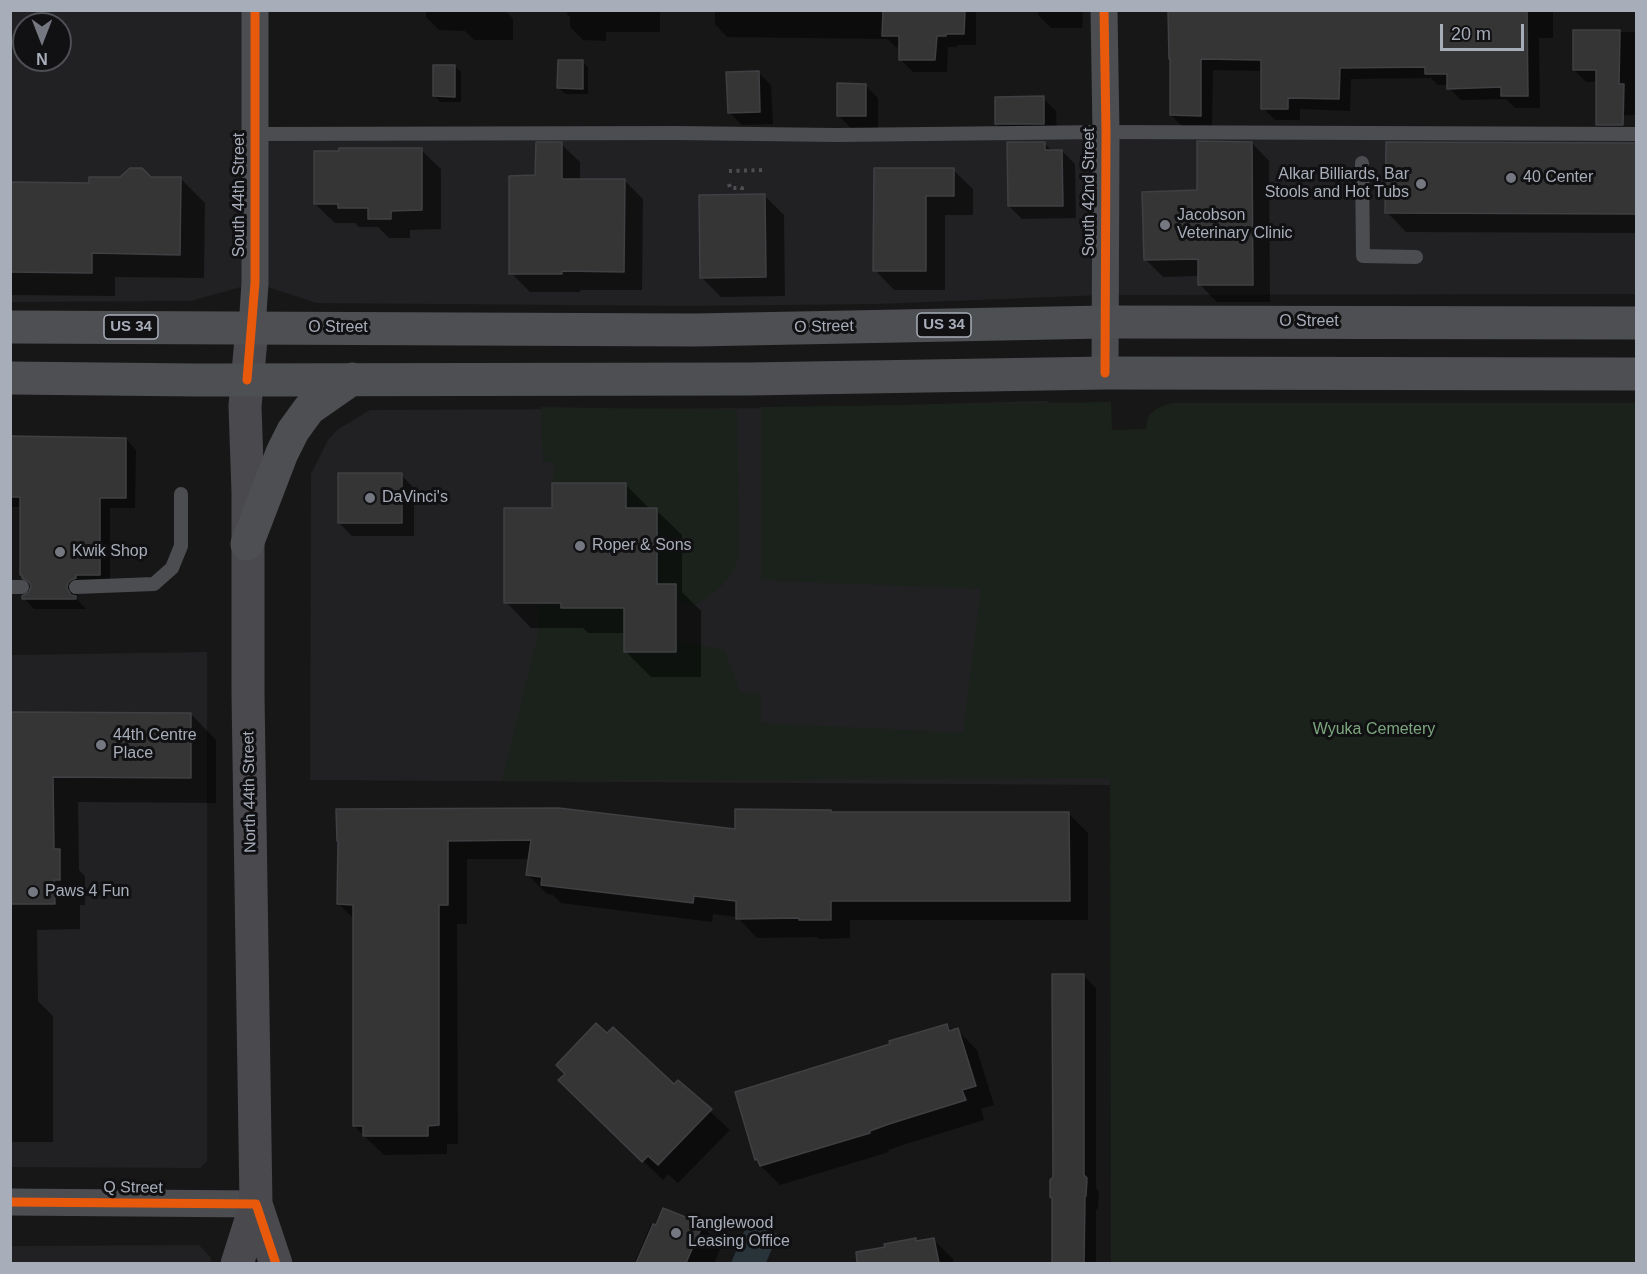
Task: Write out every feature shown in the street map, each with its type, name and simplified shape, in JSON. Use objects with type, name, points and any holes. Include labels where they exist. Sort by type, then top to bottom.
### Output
[{"type":"main road","name":"O Street","points":[[10,327],[695,330],[1104,322],[1636,323]]},
{"type":"main road","name":"South 44th Street","points":[[248,380],[252,328]]},
{"type":"main road","points":[[10,378],[748,379],[1105,373],[1636,375]]},
{"type":"main road","points":[[247,544],[282,453],[293,431],[309,409],[352,379]]},
{"type":"main road","name":"North 44th Street","points":[[248,380],[245,406],[248,493],[256,1204],[276,1263]]},
{"type":"main road","name":"North 44th Street","points":[[237,1263],[256,1204]]},
{"type":"street","name":"South 44th Street","points":[[252,328],[255,283],[255,10]]},
{"type":"street","name":"South 42nd Street","points":[[1104,10],[1105,373]]},
{"type":"street","name":"Q Street","points":[[10,1202],[256,1204]]},
{"type":"lane","points":[[255,134],[836,135],[1106,132],[1636,134]]},
{"type":"lane","points":[[1362,162],[1363,256],[1416,256]]},
{"type":"lane","points":[[76,587],[154,584],[172,568],[181,546],[181,494]]},
{"type":"path","points":[[729,171],[765,170]]},
{"type":"path","points":[[729,184],[730,188],[742,188],[742,192]]},
{"type":"shaded area","points":[[10,11],[255,11],[255,134],[1636,134],[1636,294],[1104,295],[877,304],[689,306],[317,303],[255,283],[191,301],[11,302]]},
{"type":"shaded area","points":[[1046,401],[1109,430],[1110,785],[310,780],[311,474],[328,440],[337,430],[370,410],[791,408]]},
{"type":"shaded area","points":[[207,652],[207,1161],[200,1168],[11,1167],[10,655]]},
{"type":"shaded area","points":[[748,1222],[778,1234],[766,1263],[731,1263]]},
{"type":"shaded area","points":[[199,1245],[211,1258],[211,1263],[11,1263],[11,1246]]},
{"type":"green space","name":"Wyuka Cemetery","points":[[1111,402],[1112,430],[1146,429],[1150,414],[1171,403],[1636,403],[1636,1263],[1111,1263],[1110,778],[502,781],[537,639],[539,603],[581,608],[624,605],[624,652],[676,641],[724,650],[741,693],[761,693],[761,723],[963,733],[981,589],[761,580],[761,407]]},
{"type":"green space","points":[[541,407],[737,410],[739,558],[725,582],[708,597],[691,606],[676,600],[676,584],[657,584],[626,508],[626,484],[552,483],[555,471],[554,462],[543,462]]},
{"type":"building","points":[[883,10],[965,10],[964,34],[937,36],[935,60],[899,60],[899,36],[882,36]]},
{"type":"building","points":[[1168,10],[1527,10],[1528,96],[1501,96],[1501,87],[1447,89],[1447,74],[1425,74],[1425,67],[1340,68],[1339,99],[1288,98],[1288,109],[1261,109],[1261,60],[1201,59],[1201,116],[1170,115]]},
{"type":"building","points":[[1573,30],[1620,30],[1619,84],[1624,84],[1623,125],[1596,125],[1596,70],[1573,70]]},
{"type":"building","points":[[558,60],[583,60],[583,89],[557,88]]},
{"type":"building","points":[[433,65],[455,65],[455,97],[433,96]]},
{"type":"building","points":[[759,71],[760,112],[728,113],[726,72]]},
{"type":"building","points":[[837,83],[866,84],[866,116],[837,116]]},
{"type":"building","points":[[1044,96],[1044,124],[995,124],[995,97]]},
{"type":"building","points":[[1197,141],[1252,142],[1253,285],[1198,285],[1198,259],[1144,260],[1142,192],[1197,190]]},
{"type":"building","points":[[536,142],[562,142],[562,179],[625,179],[624,272],[562,271],[562,274],[509,274],[509,176],[535,175]]},
{"type":"building","points":[[1007,142],[1045,142],[1045,150],[1062,150],[1063,206],[1008,206]]},
{"type":"building","name":"40 Center","points":[[1386,142],[1636,143],[1636,214],[1385,213]]},
{"type":"building","points":[[339,148],[422,148],[422,210],[391,211],[391,219],[368,219],[368,208],[338,208],[338,204],[314,204],[314,151],[339,151]]},
{"type":"building","points":[[130,168],[142,168],[151,177],[181,177],[180,255],[92,253],[92,273],[10,272],[10,182],[89,183],[89,177],[120,177]]},
{"type":"building","points":[[874,168],[954,168],[954,196],[926,196],[926,271],[873,271]]},
{"type":"building","points":[[765,194],[766,277],[700,278],[699,195]]},
{"type":"building","points":[[10,436],[126,438],[126,498],[100,498],[100,575],[76,575],[76,578],[68,583],[67,588],[71,595],[76,596],[76,599],[22,599],[31,586],[20,575],[20,497],[10,497]]},
{"type":"building","name":"DaVinci's","points":[[338,473],[402,473],[402,523],[338,523]]},
{"type":"building","name":"Roper & Sons","points":[[552,483],[626,483],[626,508],[657,508],[657,584],[676,584],[676,652],[624,652],[624,608],[561,608],[561,603],[504,603],[504,508],[552,508]]},
{"type":"building","name":"44th Centre Place","points":[[10,712],[191,713],[191,778],[53,777],[54,849],[60,849],[60,880],[54,880],[55,904],[10,904]]},
{"type":"building","points":[[559,808],[735,829],[735,809],[831,810],[831,812],[1069,812],[1070,901],[831,901],[831,920],[736,919],[736,901],[694,896],[693,903],[541,885],[542,877],[526,875],[531,840],[448,841],[448,905],[439,905],[439,1125],[428,1126],[428,1136],[363,1136],[363,1126],[353,1126],[353,905],[337,904],[336,809]]},
{"type":"building","points":[[1052,974],[1084,974],[1084,1175],[1087,1178],[1084,1263],[1052,1263],[1050,1180],[1053,1177]]},
{"type":"building","points":[[596,1023],[607,1033],[613,1027],[674,1084],[678,1080],[712,1109],[658,1165],[648,1156],[642,1162],[558,1080],[565,1074],[556,1065]]},
{"type":"building","points":[[947,1024],[949,1031],[958,1028],[976,1086],[962,1090],[966,1100],[889,1124],[870,1131],[870,1133],[760,1166],[757,1159],[755,1160],[735,1092]]},
{"type":"building","name":"Tanglewood Leasing Office","points":[[663,1208],[703,1224],[686,1263],[636,1263],[653,1224],[656,1225]]},
{"type":"building","points":[[916,1238],[916,1241],[934,1238],[939,1263],[857,1263],[856,1252]]},
{"type":"cycle path","points":[[247,380],[255,283],[255,10]]},
{"type":"cycle path","points":[[1104,10],[1105,373]]},
{"type":"cycle path","points":[[10,1202],[256,1204],[276,1264]]},
{"type":"place","name":"40 Center","points":[[1511,178]]},
{"type":"place","name":"Alkar Billiards, Bar Stools and Hot Tubs","points":[[1421,184]]},
{"type":"place","name":"Jacobson Veterinary Clinic","points":[[1165,225]]},
{"type":"place","name":"DaVinci's","points":[[370,498]]},
{"type":"place","name":"Roper & Sons","points":[[580,546]]},
{"type":"place","name":"Kwik Shop","points":[[60,552]]},
{"type":"place","name":"44th Centre Place","points":[[101,745]]},
{"type":"place","name":"Paws 4 Fun","points":[[33,892]]},
{"type":"place","name":"Tanglewood Leasing Office","points":[[676,1233]]}]
